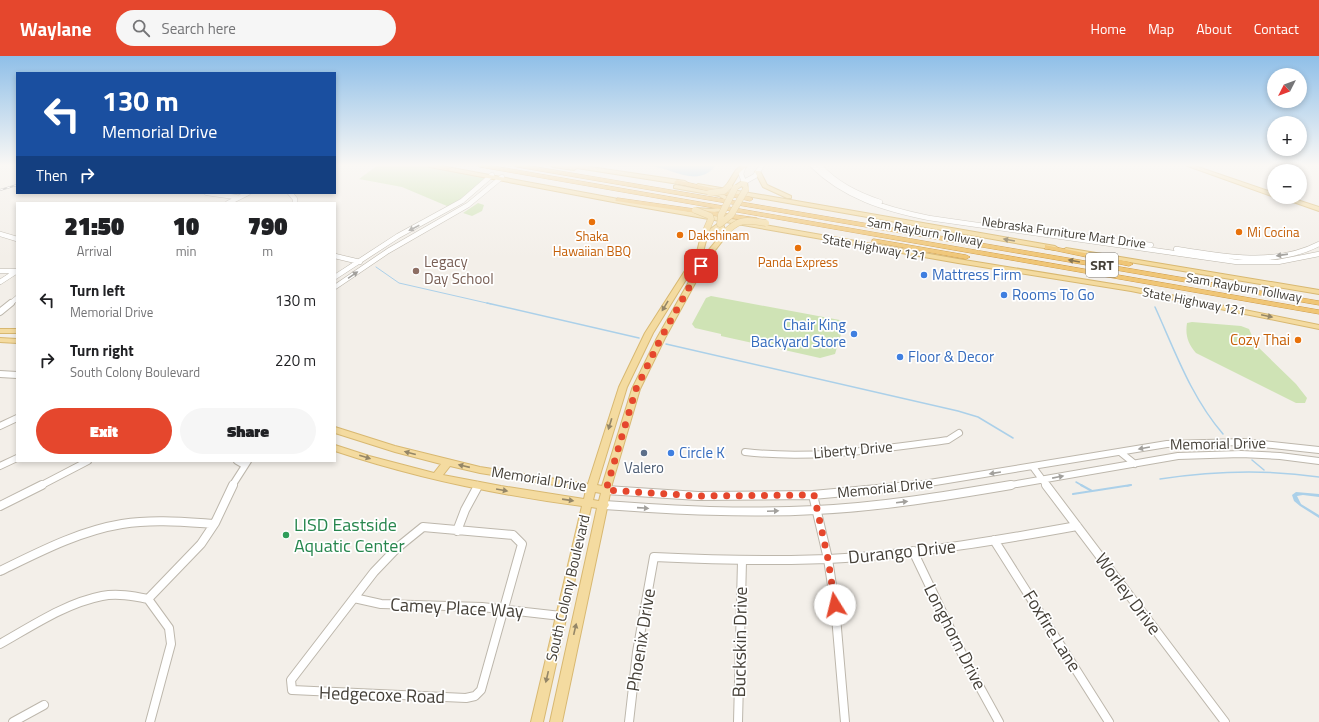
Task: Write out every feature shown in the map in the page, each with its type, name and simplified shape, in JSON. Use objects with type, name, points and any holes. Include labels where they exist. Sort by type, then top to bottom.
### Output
[{"type":"highway","name":"Sam Rayburn Tollway","points":[[656,196],[1319,312]]},
{"type":"highway","name":"Sam Rayburn Tollway","points":[[698,196],[1319,303]]},
{"type":"highway","points":[[740,196],[884,228]]},
{"type":"highway","points":[[618,200],[817,227],[831,227]]},
{"type":"highway","points":[[874,241],[1209,298],[1252,304],[1283,306]]},
{"type":"highway","points":[[1048,246],[1157,270],[1319,299]]},
{"type":"main road","name":"State Highway 121","points":[[598,196],[958,262],[1050,275],[1214,305],[1319,327]]},
{"type":"main road","points":[[621,196],[695,210],[711,211],[724,209]]},
{"type":"main road","points":[[720,196],[729,200]]},
{"type":"main road","points":[[723,236],[720,224],[720,214],[730,196]]},
{"type":"main road","points":[[705,235],[729,218],[742,196]]},
{"type":"main road","name":"State Highway 121","points":[[756,196],[1319,292]]},
{"type":"main road","points":[[789,196],[852,213]]},
{"type":"main road","points":[[1307,201],[1319,205]]},
{"type":"main road","points":[[1304,204],[1319,209]]},
{"type":"main road","name":"South Colony Boulevard","points":[[537,722],[591,488],[623,387],[649,333],[700,252],[711,219],[710,216],[695,210]]},
{"type":"main road","points":[[733,210],[744,218],[766,223],[874,241],[1050,275]]},
{"type":"main road","name":"South Colony Boulevard","points":[[556,722],[604,505],[606,490],[636,389],[661,338],[708,253],[732,225],[738,221],[766,223]]},
{"type":"main road","points":[[678,285],[690,287]]},
{"type":"main road","points":[[0,331],[16,331]]},
{"type":"main road","points":[[0,340],[16,341]]},
{"type":"main road","points":[[623,387],[636,389]]},
{"type":"main road","name":"Memorial Drive","points":[[336,430],[447,463],[480,470],[606,490]]},
{"type":"main road","name":"Memorial Drive","points":[[336,448],[436,477],[478,486],[604,505]]},
{"type":"main road","points":[[436,477],[447,463]]},
{"type":"street","points":[[217,196],[229,202],[241,196]]},
{"type":"street","points":[[225,196],[236,198]]},
{"type":"street","points":[[336,276],[398,236],[448,210],[468,196]]},
{"type":"street","points":[[336,286],[407,239],[468,205],[479,196]]},
{"type":"street","name":"Nebraska Furniture Mart Drive","points":[[853,196],[883,207],[921,215],[1096,243],[1154,249],[1226,261],[1275,262],[1306,258],[1319,254]]},
{"type":"street","name":"Nebraska Furniture Mart Drive","points":[[866,196],[891,205],[929,212],[1102,240],[1236,257],[1284,256],[1309,250],[1319,244]]},
{"type":"street","points":[[0,234],[16,239]]},
{"type":"street","points":[[336,256],[367,265]]},
{"type":"street","points":[[0,271],[16,271]]},
{"type":"street","points":[[0,282],[16,272]]},
{"type":"street","points":[[0,312],[16,299]]},
{"type":"street","points":[[0,374],[16,375]]},
{"type":"street","points":[[0,426],[16,418]]},
{"type":"street","name":"Liberty Drive","points":[[745,452],[780,456],[862,451],[948,440],[959,433]]},
{"type":"street","name":"Memorial Drive","points":[[606,490],[698,496],[814,495],[925,484],[1167,444],[1196,441],[1241,442],[1319,450]]},
{"type":"street","points":[[1120,452],[1135,464]]},
{"type":"street","points":[[1120,452],[1127,465]]},
{"type":"street","name":"Memorial Drive","points":[[604,505],[658,509],[757,512],[817,510],[933,498],[1178,456],[1207,454],[1280,456],[1319,461]]},
{"type":"street","points":[[0,466],[16,458]]},
{"type":"street","points":[[0,506],[86,462]]},
{"type":"street","points":[[148,599],[193,552],[214,524],[231,488],[246,463]]},
{"type":"street","name":"Worley Drive","points":[[1033,467],[1224,722]]},
{"type":"street","points":[[457,531],[465,510],[478,486]]},
{"type":"street","points":[[814,495],[828,559],[835,605],[845,722]]},
{"type":"street","points":[[0,571],[68,540],[122,524],[159,521],[214,524]]},
{"type":"street","name":"Durango Drive","points":[[654,557],[742,562],[828,559],[913,551],[994,540],[1077,526]]},
{"type":"street","points":[[354,598],[389,556],[423,527],[513,536],[520,541],[522,548],[504,609]]},
{"type":"street","name":"Foxfire Lane","points":[[994,540],[1109,722]]},
{"type":"street","name":"Longhorn Drive","points":[[913,551],[966,662],[999,722]]},
{"type":"street","name":"Phoenix Drive","points":[[629,722],[637,652],[654,557]]},
{"type":"street","name":"Buckskin Drive","points":[[738,722],[742,562]]},
{"type":"street","points":[[0,644],[71,607],[93,600],[117,595],[148,599],[169,628],[171,644],[150,722]]},
{"type":"street","name":"Camey Place Way","points":[[354,598],[382,604],[504,609],[561,616]]},
{"type":"street","name":"Hedgecoxe Road","points":[[354,598],[291,680],[290,687],[295,691],[466,698],[475,696],[481,690],[504,609]]},
{"type":"street","points":[[14,722],[44,705]]},
{"type":"green space","points":[[424,196],[465,196],[452,205],[447,206]]},
{"type":"green space","points":[[478,203],[484,205],[482,211],[472,216],[463,213]]},
{"type":"green space","points":[[711,296],[845,321],[835,354],[820,358],[721,336],[721,334],[695,328],[692,324],[706,298]]},
{"type":"green space","points":[[1192,322],[1241,326],[1249,329],[1256,345],[1296,384],[1307,398],[1305,403],[1296,403],[1196,353],[1189,343],[1186,331],[1187,323]]},
{"type":"water","points":[[1296,492],[1319,494],[1319,497],[1303,495],[1297,496],[1301,504],[1319,515],[1319,518],[1294,501],[1292,495]]},
{"type":"waterway","points":[[376,267],[399,283],[491,304]]},
{"type":"waterway","points":[[487,303],[639,338]]},
{"type":"waterway","points":[[1155,307],[1184,373],[1202,405],[1223,434]]},
{"type":"waterway","points":[[666,344],[958,411],[978,417],[1013,438]]},
{"type":"waterway","points":[[1252,460],[1264,470]]},
{"type":"waterway","points":[[1160,479],[1200,474],[1239,472],[1299,474],[1319,477]]},
{"type":"waterway","points":[[1076,482],[1083,486]]},
{"type":"waterway","points":[[1081,485],[1092,491]]},
{"type":"waterway","points":[[1073,494],[1131,485],[1127,486]]},
{"type":"place","name":"Shaka Hawaiian BBQ","points":[[592,222]]},
{"type":"place","name":"Mi Cocina","points":[[1239,232]]},
{"type":"place","name":"Dakshinam","points":[[680,235]]},
{"type":"place","name":"Panda Express","points":[[798,248]]},
{"type":"place","name":"Legacy Day School","points":[[416,271]]},
{"type":"place","name":"Mattress Firm","points":[[924,275]]},
{"type":"place","name":"Rooms To Go","points":[[1004,295]]},
{"type":"place","name":"Chair King Backyard Store","points":[[854,334]]},
{"type":"place","name":"Cozy Thai","points":[[1298,340]]},
{"type":"place","name":"Floor & Decor","points":[[900,357]]},
{"type":"place","name":"Valero","points":[[644,453]]},
{"type":"place","name":"Circle K","points":[[671,453]]},
{"type":"place","name":"LISD Eastside Aquatic Center","points":[[286,535]]},
{"type":"route","points":[[701,266],[661,338],[636,389],[606,490],[678,496],[814,495],[828,559],[835,605]]}]
